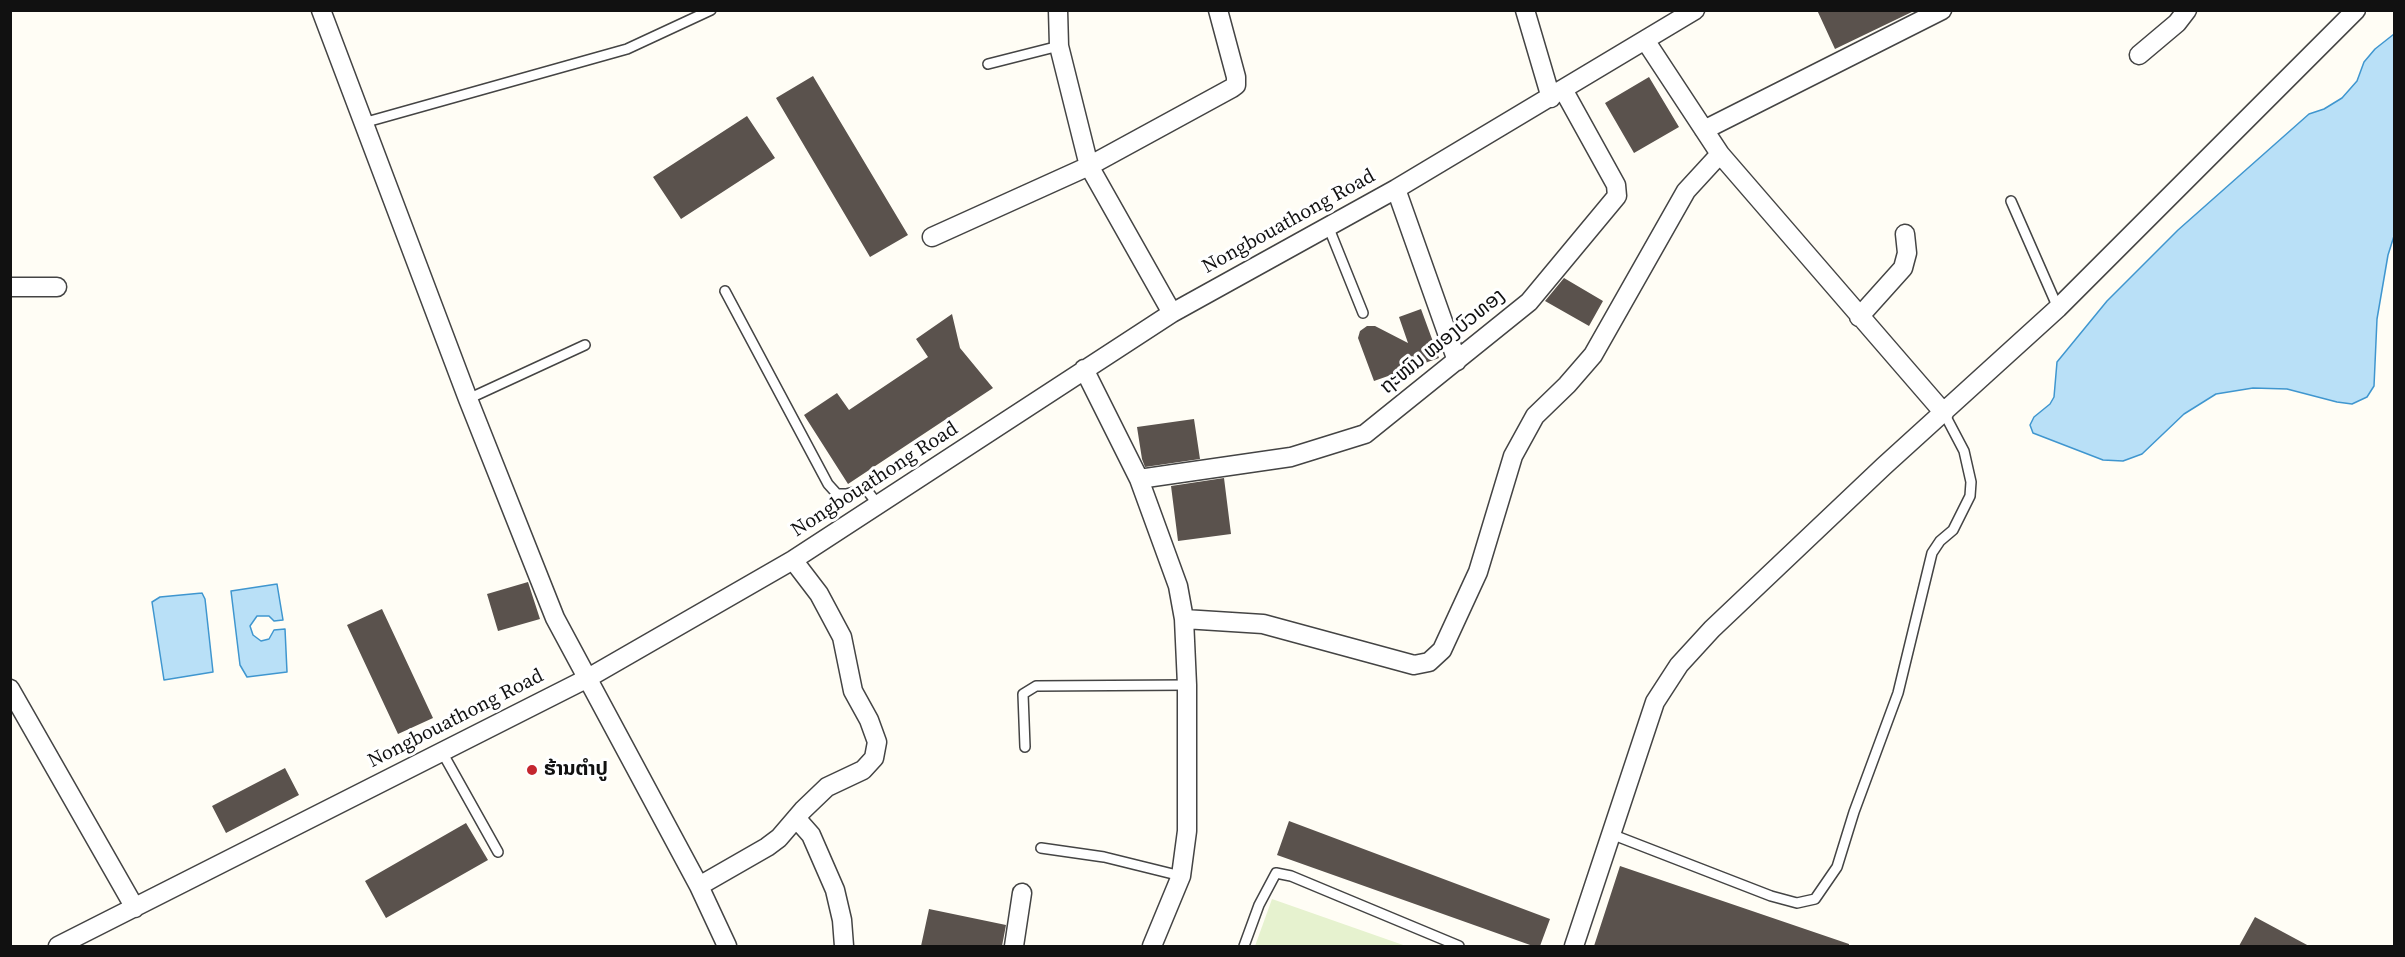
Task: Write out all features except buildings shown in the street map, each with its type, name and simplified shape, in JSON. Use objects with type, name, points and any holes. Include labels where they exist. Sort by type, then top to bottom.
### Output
[{"type":"street","points":[[321,10],[468,399],[555,618],[699,886],[727,946]]},
{"type":"street","points":[[1058,10],[1059,46],[1089,166],[1172,313]]},
{"type":"street","points":[[932,237],[1089,166],[1236,85],[1236,77],[1218,10]]},
{"type":"street","points":[[1524,10],[1557,94]]},
{"type":"street","name":"Nongbouathong Road","points":[[58,946],[588,678],[793,560],[1172,313],[1396,189],[1695,10]]},
{"type":"street","points":[[1704,130],[1942,10]]},
{"type":"street","points":[[2139,55],[2177,23],[2187,10]]},
{"type":"street","points":[[1574,946],[1655,702],[1679,665],[1712,628],[1884,466],[2058,308],[2356,10]]},
{"type":"street","points":[[1645,40],[1720,154],[1944,413]]},
{"type":"street","name":"ຖະໜົນ ໝອງບົວທອງ","points":[[1139,478],[1291,457],[1365,434],[1528,302],[1617,196],[1616,185],[1557,94]]},
{"type":"street","points":[[1184,619],[1263,624],[1414,665],[1429,662],[1442,650],[1478,572],[1513,456],[1535,416],[1567,385],[1593,355],[1686,191],[1720,154]]},
{"type":"street","points":[[1396,189],[1457,361]]},
{"type":"street","points":[[1859,317],[1903,268],[1907,253],[1905,234]]},
{"type":"street","points":[[10,287],[57,287]]},
{"type":"street","points":[[1084,369],[1139,478],[1178,586],[1184,619],[1187,685],[1187,831],[1181,876],[1152,946]]},
{"type":"street","points":[[699,886],[767,847],[779,838],[827,787],[863,770],[874,758],[877,742],[869,720],[853,691],[842,637],[819,594],[793,560]]},
{"type":"street","points":[[10,689],[135,908]]},
{"type":"street","points":[[796,818],[811,836],[835,890],[842,920],[844,946]]},
{"type":"street","points":[[1014,946],[1022,893]]},
{"type":"lane","points":[[363,123],[627,49],[711,10]]},
{"type":"lane","points":[[988,64],[1059,46]]},
{"type":"lane","points":[[2011,201],[2058,308]]},
{"type":"lane","points":[[1328,226],[1364,313]]},
{"type":"lane","points":[[725,291],[828,484],[837,494],[866,489],[879,506]]},
{"type":"lane","points":[[468,399],[585,345]]},
{"type":"lane","points":[[1611,834],[1771,896],[1797,903],[1815,899],[1837,867],[1854,812],[1898,693],[1932,553],[1940,541],[1953,530],[1970,496],[1971,482],[1964,451],[1944,413]]},
{"type":"lane","points":[[1025,747],[1023,694],[1036,686],[1187,685]]},
{"type":"lane","points":[[442,752],[498,852]]},
{"type":"lane","points":[[1041,848],[1104,857],[1181,876]]},
{"type":"lane","points":[[1244,946],[1259,904],[1276,873],[1291,876],[1459,946]]},
{"type":"green space","points":[[1272,899],[1406,946],[1255,946]]},
{"type":"water","points":[[2394,34],[2394,236],[2388,255],[2377,319],[2374,386],[2367,397],[2352,404],[2287,389],[2253,388],[2216,394],[2184,414],[2142,454],[2123,461],[2103,460],[2033,433],[2030,425],[2034,417],[2050,404],[2054,397],[2057,362],[2107,301],[2178,230],[2309,114],[2324,109],[2342,98],[2357,81],[2364,62],[2375,49]]},
{"type":"water","points":[[277,584],[283,620],[274,621],[269,616],[257,616],[250,626],[253,635],[261,641],[269,639],[274,630],[285,629],[287,672],[247,677],[240,665],[231,591]]},
{"type":"water","points":[[202,593],[205,599],[213,672],[164,680],[152,602],[160,597]]},
{"type":"place","name":"ຮ້ານຕຳປູ","points":[[532,770]]}]
